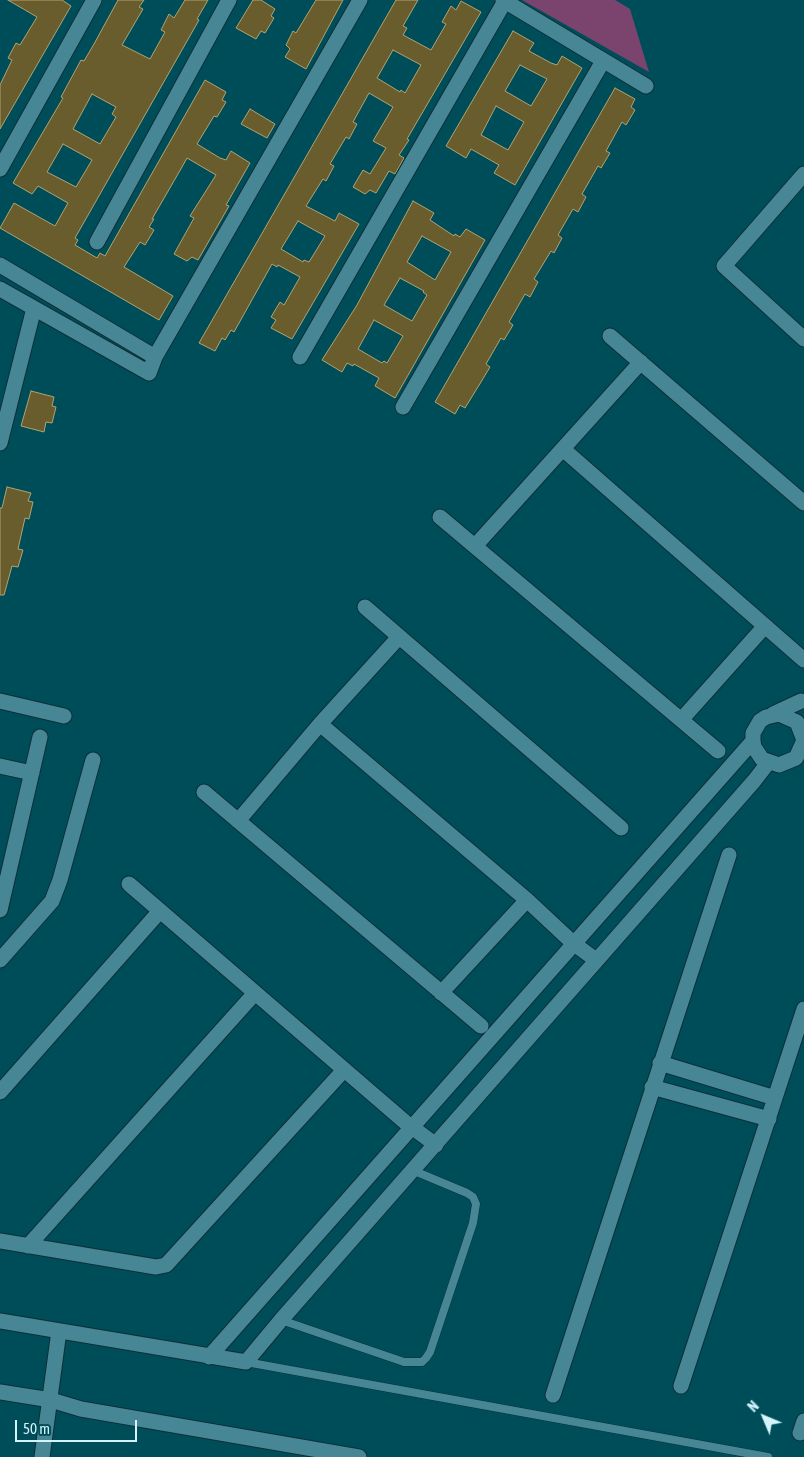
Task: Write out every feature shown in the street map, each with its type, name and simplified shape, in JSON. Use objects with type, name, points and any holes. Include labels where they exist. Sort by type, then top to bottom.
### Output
[{"type":"street","points":[[0,169],[94,0]]},
{"type":"street","points":[[97,242],[229,0]]},
{"type":"street","points":[[0,288],[149,373],[155,357],[360,0]]},
{"type":"street","points":[[300,357],[504,0],[646,86]]},
{"type":"street","points":[[403,407],[603,61]]},
{"type":"street","points":[[804,174],[724,266],[804,339]]},
{"type":"street","points":[[0,265],[155,357]]},
{"type":"street","points":[[0,444],[34,308]]},
{"type":"street","points":[[610,336],[804,503]]},
{"type":"street","points":[[475,546],[564,450],[641,362]]},
{"type":"street","points":[[564,450],[804,660]]},
{"type":"street","points":[[440,517],[718,751]]},
{"type":"street","points":[[366,607],[621,828]]},
{"type":"street","points":[[680,720],[765,626]]},
{"type":"street","points":[[238,821],[320,724],[399,637]]},
{"type":"street","points":[[209,1358],[753,740],[756,727],[766,717],[802,699],[800,753],[797,764],[779,765],[768,763],[757,754],[753,740]]},
{"type":"street","points":[[0,701],[64,716]]},
{"type":"street","points":[[766,717],[779,714],[801,731]]},
{"type":"street","points":[[320,724],[527,900],[573,943],[596,960]]},
{"type":"street","points":[[0,910],[40,737]]},
{"type":"street","points":[[0,960],[52,901],[60,880],[93,760]]},
{"type":"street","points":[[0,1321],[209,1358],[246,1362],[768,763]]},
{"type":"street","points":[[0,766],[32,773]]},
{"type":"street","points":[[204,792],[481,1026]]},
{"type":"street","points":[[552,1395],[729,855]]},
{"type":"street","points":[[129,884],[344,1070],[412,1127],[436,1144]]},
{"type":"street","points":[[441,993],[527,900]]},
{"type":"street","points":[[0,1092],[160,911]]},
{"type":"street","points":[[28,1246],[255,993]]},
{"type":"street","points":[[681,1386],[804,1009]]},
{"type":"street","points":[[660,1063],[775,1098]]},
{"type":"street","points":[[0,1240],[156,1267],[166,1265],[344,1070]]},
{"type":"street","points":[[652,1087],[769,1119]]},
{"type":"street","points":[[42,1457],[59,1331]]},
{"type":"street","points":[[0,1392],[50,1400],[81,1409],[359,1457]]},
{"type":"lane","points":[[281,1320],[404,1362],[422,1362],[426,1358],[430,1352],[473,1224],[476,1204],[473,1197],[466,1193],[412,1170]]},
{"type":"lane","points":[[246,1362],[768,1457]]},
{"type":"shaded area","points":[[522,0],[615,0],[630,9],[649,72]]},
{"type":"building","points":[[8,0],[62,0],[71,6],[0,129],[0,85],[12,60],[8,58],[16,43],[20,45],[37,17]]},
{"type":"building","points":[[118,0],[144,0],[139,7],[143,9],[122,45],[150,59],[165,32],[161,30],[169,14],[174,18],[185,0],[208,0],[197,19],[199,20],[75,238],[78,240],[75,245],[97,258],[100,253],[105,256],[205,80],[226,92],[222,100],[226,102],[217,117],[214,116],[197,144],[220,158],[226,160],[231,151],[250,163],[226,205],[229,206],[198,260],[192,257],[187,261],[174,254],[194,218],[190,216],[216,175],[187,158],[152,219],[154,219],[149,227],[154,230],[145,245],[140,242],[124,267],[173,296],[159,320],[0,228],[14,203],[55,226],[68,203],[38,186],[32,194],[13,183],[63,98],[61,97],[81,60],[84,61]],"holes":[[[92,94],[116,107],[112,114],[116,117],[100,144],[73,129]],[[63,144],[92,160],[76,187],[47,172]]]},
{"type":"building","points":[[253,0],[261,0],[275,9],[271,16],[274,18],[265,33],[261,31],[256,39],[236,28]]},
{"type":"building","points":[[316,0],[343,0],[306,69],[285,57],[290,49],[286,45],[293,31],[296,33]]},
{"type":"building","points":[[396,0],[418,0],[403,26],[407,28],[403,35],[431,50],[446,24],[442,22],[451,6],[456,10],[461,1],[481,12],[407,139],[409,140],[399,155],[404,158],[395,174],[389,171],[376,193],[370,190],[365,194],[353,187],[363,170],[370,174],[386,148],[373,141],[393,107],[369,93],[353,122],[357,124],[349,139],[346,137],[330,164],[334,166],[326,181],[323,179],[306,206],[335,221],[339,213],[359,224],[292,339],[271,328],[276,320],[271,317],[280,302],[284,305],[300,277],[278,265],[277,267],[272,264],[234,332],[231,330],[225,340],[222,338],[215,351],[199,343]],"holes":[[[393,50],[421,65],[405,93],[377,78]],[[298,221],[325,236],[309,262],[304,260],[303,262],[281,249]]]},
{"type":"building","points":[[513,31],[534,43],[529,51],[551,63],[557,65],[562,56],[582,68],[515,185],[494,173],[499,165],[471,149],[466,158],[446,146]],"holes":[[[520,65],[547,79],[531,106],[505,91]],[[496,106],[524,122],[508,150],[481,135]]]},
{"type":"building","points":[[615,88],[635,99],[631,107],[635,110],[626,125],[622,122],[606,151],[610,153],[601,168],[598,166],[582,194],[586,197],[578,212],[573,209],[558,235],[562,238],[554,253],[551,251],[534,279],[538,282],[530,297],[525,294],[509,322],[513,325],[504,340],[501,338],[486,364],[490,367],[465,408],[460,405],[455,414],[435,402]]},
{"type":"building","points":[[250,109],[275,124],[267,138],[241,124]]},
{"type":"building","points":[[413,201],[434,213],[430,220],[454,236],[455,234],[460,237],[466,229],[485,240],[395,398],[375,386],[379,378],[354,364],[353,366],[347,363],[342,372],[322,360],[357,305]],"holes":[[[422,236],[451,252],[435,280],[407,262]],[[400,278],[424,291],[427,295],[412,321],[384,305]],[[374,320],[403,336],[387,363],[384,361],[382,363],[358,349]]]},
{"type":"building","points":[[31,391],[54,397],[52,406],[56,407],[52,423],[46,422],[44,432],[21,426]]},
{"type":"building","points":[[7,487],[31,493],[28,501],[33,502],[29,519],[25,518],[18,549],[23,550],[18,567],[12,566],[4,595],[0,595],[0,508],[2,508]]}]
